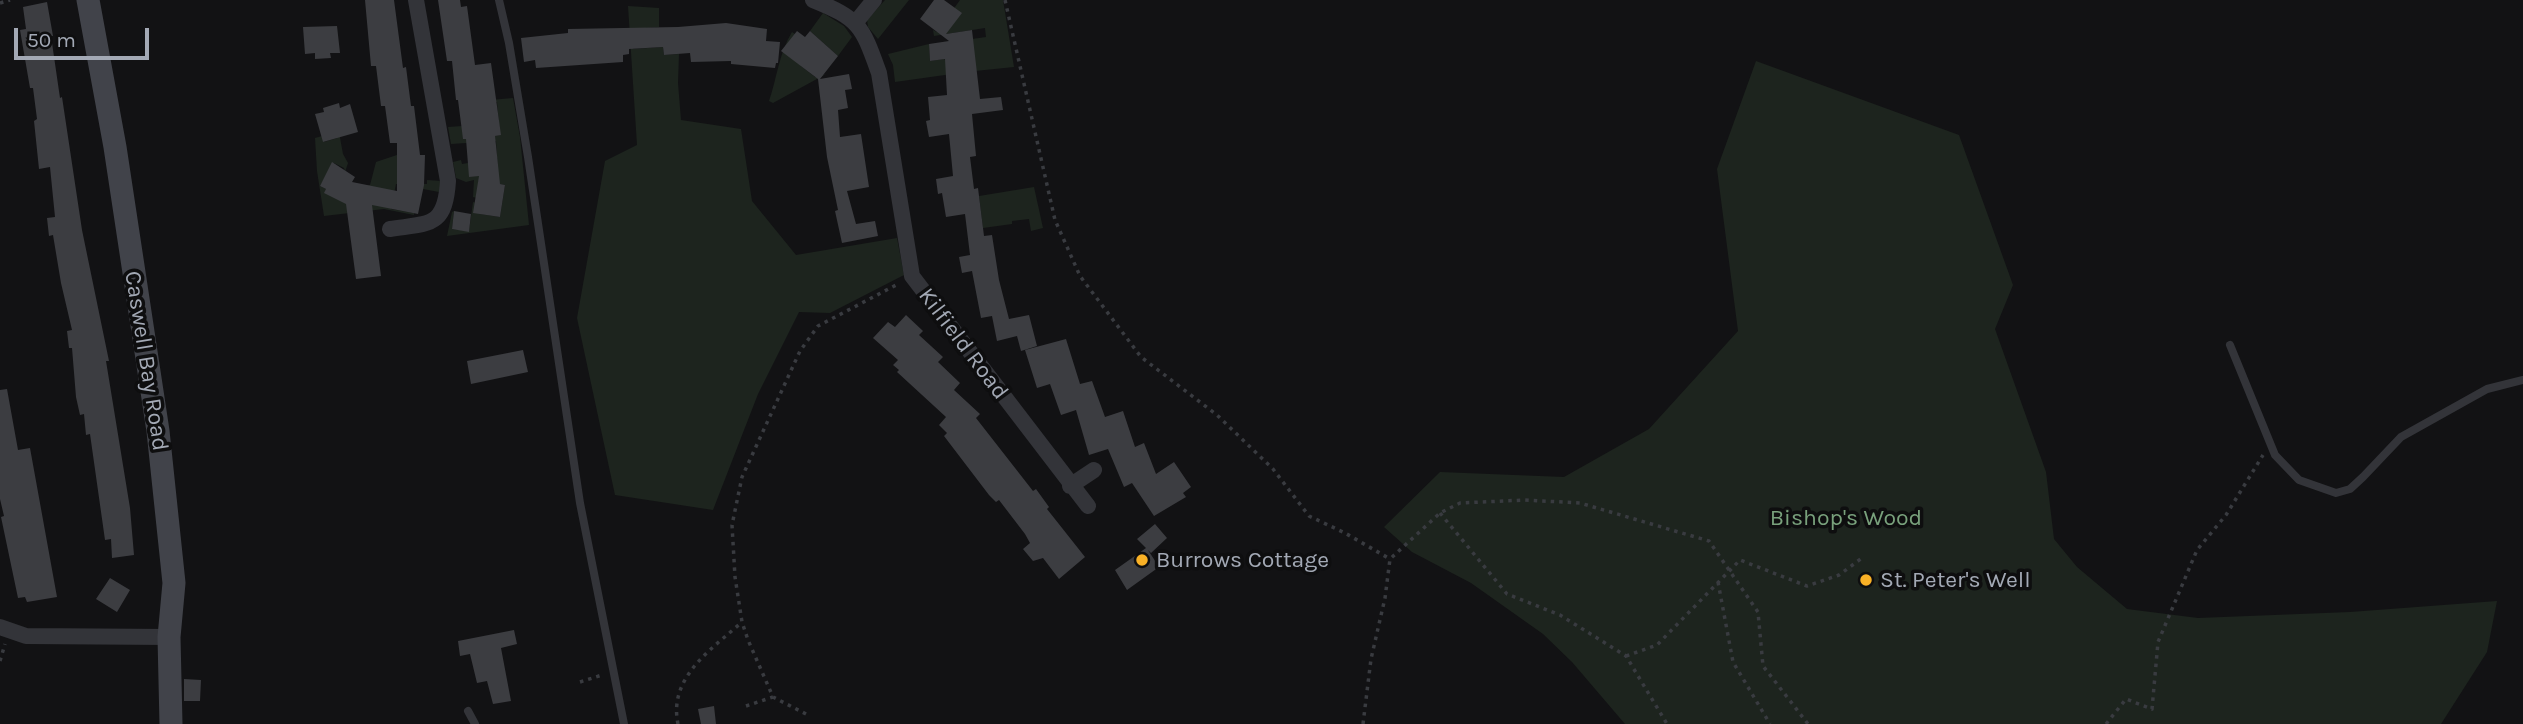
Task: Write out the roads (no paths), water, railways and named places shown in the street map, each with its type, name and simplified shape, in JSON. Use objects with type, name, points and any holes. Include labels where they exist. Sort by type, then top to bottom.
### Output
[{"type":"street","name":"Caswell Bay Road","points":[[88,0],[115,147],[158,431],[174,583],[169,637],[171,724]]},
{"type":"street","points":[[390,229],[432,222],[439,216],[447,196],[448,181],[416,0]]},
{"type":"street","points":[[813,0],[856,22],[874,0]]},
{"type":"street","name":"Kilfield Road","points":[[856,22],[879,73],[912,276],[1087,506]]},
{"type":"street","points":[[1070,486],[1094,470]]},
{"type":"street","points":[[0,627],[26,636],[169,637]]},
{"type":"lane","points":[[499,0],[528,157],[580,503],[624,724]]},
{"type":"lane","points":[[2230,345],[2275,455],[2299,480],[2336,493],[2350,489],[2401,437],[2487,388],[2523,380]]},
{"type":"lane","points":[[468,711],[475,724]]},
{"type":"place","name":"Burrows Cottage","points":[[1142,560]]},
{"type":"place","name":"St. Peter's Well","points":[[1866,580]]},
{"type":"park label","name":"Bishop's Wood","points":[[1846,518]]}]
